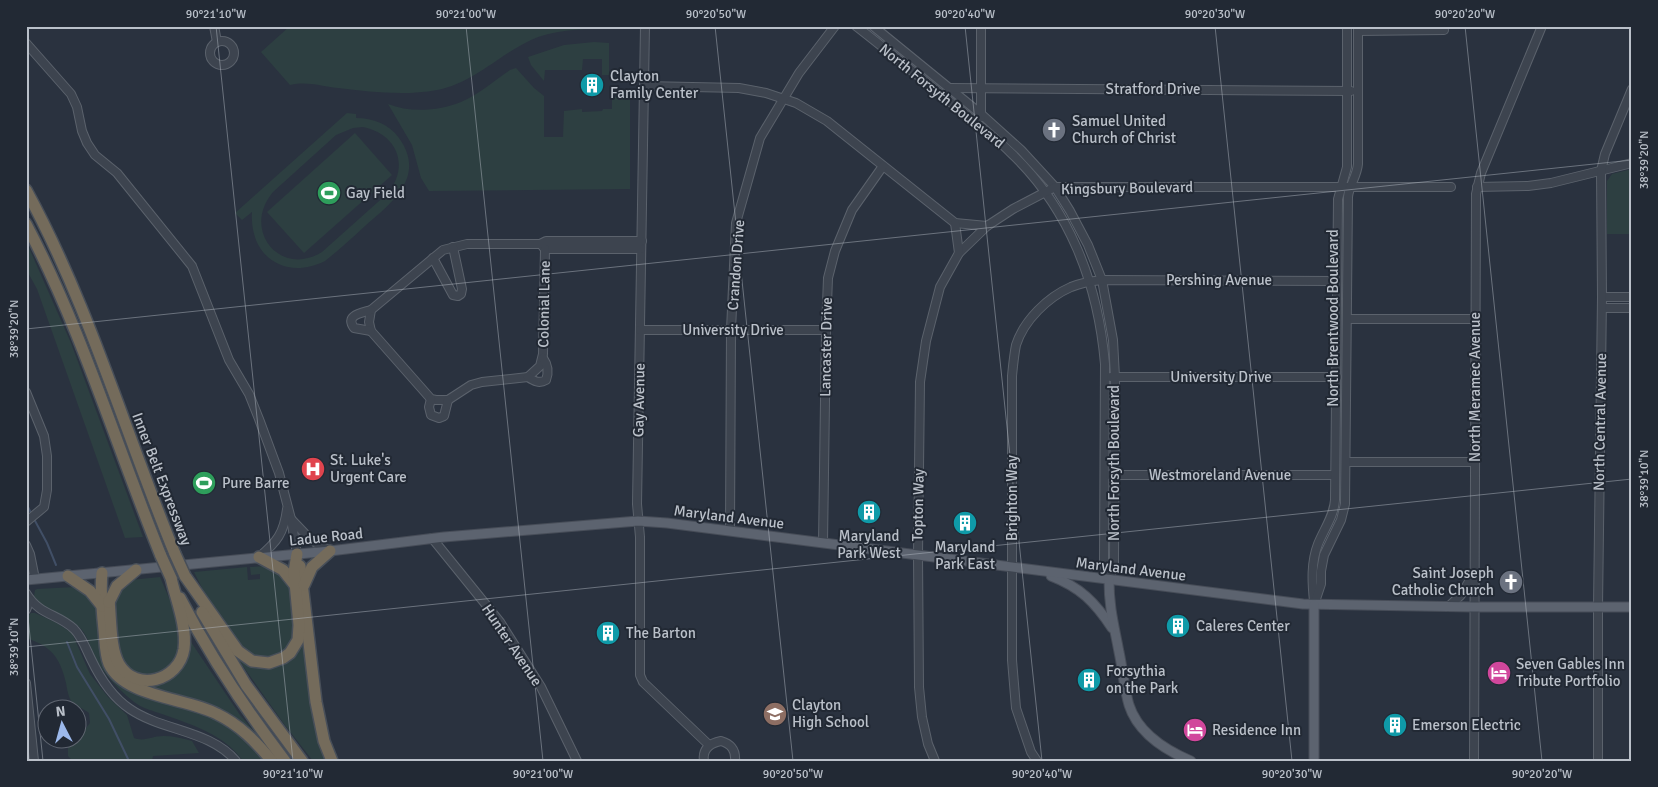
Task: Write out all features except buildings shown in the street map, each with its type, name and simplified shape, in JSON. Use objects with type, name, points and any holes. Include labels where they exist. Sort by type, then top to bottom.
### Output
[{"type":"highway","name":"Inner Belt Expressway","points":[[26,190],[57,252],[83,313],[174,554],[207,620],[232,664],[270,720],[302,761]]},
{"type":"highway","name":"Inner Belt Expressway","points":[[26,224],[71,320],[171,578],[192,621],[217,664],[284,761]]},
{"type":"highway","points":[[185,576],[232,644],[245,657],[261,663],[276,661],[290,652],[298,640],[299,586],[312,567],[330,551]]},
{"type":"highway","points":[[297,554],[294,572],[299,586],[316,702],[324,741],[332,761]]},
{"type":"highway","points":[[259,557],[283,570],[299,586]]},
{"type":"highway","points":[[105,604],[117,586],[136,570]]},
{"type":"highway","points":[[102,573],[108,589],[105,604],[107,656],[113,670],[119,677],[135,687],[203,708],[226,718],[248,735],[272,761]]},
{"type":"highway","points":[[68,576],[105,604],[116,658],[120,666],[128,674],[136,678],[150,681],[163,678],[177,667],[182,659],[183,629],[171,578]]},
{"type":"main road","name":"Maryland Avenue","points":[[634,521],[659,522],[1314,605],[1632,607]]},
{"type":"main road","name":"Ladue Road","points":[[30,580],[330,551],[432,538],[634,521]]},
{"type":"main road","points":[[1040,571],[1069,583],[1085,595],[1116,634]]},
{"type":"main road","points":[[1109,580],[1110,613],[1116,634],[1127,696],[1134,716],[1141,727],[1158,743],[1190,761]]},
{"type":"main road","name":"North Brentwood Boulevard","points":[[1314,605],[1314,761]]},
{"type":"street","points":[[214,26],[217,42]]},
{"type":"street","name":"Gay Avenue","points":[[645,26],[642,245],[634,521],[640,538],[640,675],[644,682],[709,745]]},
{"type":"street","name":"Crandon Drive","points":[[730,531],[732,330],[736,223],[760,138],[807,62],[835,26]]},
{"type":"street","name":"North Forsyth Boulevard","points":[[856,26],[981,127],[1022,163],[1059,212],[1072,236],[1090,282],[1101,328],[1105,377],[1104,563],[1109,580]]},
{"type":"street","name":"North Forsyth Boulevard","points":[[873,26],[981,114],[1021,150],[1055,187],[1079,227],[1102,280],[1112,326],[1115,377],[1114,563],[1109,580]]},
{"type":"street","points":[[981,26],[981,127]]},
{"type":"street","name":"North Brentwood Boulevard","points":[[1314,605],[1312,584],[1317,546],[1334,509],[1338,199],[1346,167],[1347,26]]},
{"type":"street","name":"North Meramec Avenue","points":[[1474,761],[1477,186],[1542,26]]},
{"type":"street","points":[[1358,29],[1444,30]]},
{"type":"street","name":"North Brentwood Boulevard","points":[[1314,605],[1320,584],[1324,555],[1345,509],[1348,198],[1357,171],[1358,29]]},
{"type":"street","points":[[26,43],[71,94],[77,107],[82,131],[95,155],[117,173],[192,266],[229,360],[253,402],[279,473],[291,519],[297,554]]},
{"type":"street","points":[[645,86],[739,88],[783,98],[807,108],[827,121],[956,223],[987,226]]},
{"type":"street","name":"Stratford Drive","points":[[949,88],[1358,90]]},
{"type":"street","name":"North Central Avenue","points":[[1598,761],[1602,308],[1601,171],[1605,154],[1632,89]]},
{"type":"street","points":[[1477,186],[1528,186],[1550,183],[1632,163]]},
{"type":"street","name":"Lancaster Drive","points":[[823,543],[828,278],[835,251],[852,210],[883,166]]},
{"type":"street","name":"Kingsbury Boulevard","points":[[987,226],[1013,209],[1055,187],[1451,187]]},
{"type":"street","points":[[956,223],[959,253]]},
{"type":"street","name":"Topton Way","points":[[935,761],[928,744],[922,717],[919,687],[920,382],[926,341],[940,287],[959,253],[987,226]]},
{"type":"street","name":"Colonial Lane","points":[[542,246],[467,244],[443,250],[371,310],[354,315],[351,323],[354,328],[371,331],[431,399],[429,407],[431,415],[439,418],[444,416],[448,400],[471,385],[528,377],[540,366],[542,358],[542,246],[546,241],[562,245],[642,245]]},
{"type":"street","points":[[433,258],[453,294],[458,296],[461,294],[462,289],[453,247]]},
{"type":"street","name":"Pershing Avenue","points":[[1102,280],[1337,281]]},
{"type":"street","name":"Brighton Way","points":[[1038,761],[1031,752],[1016,708],[1012,660],[1012,376],[1016,345],[1030,319],[1050,300],[1071,287],[1102,280]]},
{"type":"street","points":[[1602,297],[1632,297]]},
{"type":"street","points":[[1602,308],[1632,308]]},
{"type":"street","points":[[371,310],[369,322],[371,331]]},
{"type":"street","points":[[1347,319],[1475,319]]},
{"type":"street","name":"University Drive","points":[[640,330],[826,330]]},
{"type":"street","name":"Colonial Lane","points":[[528,377],[536,382],[546,380],[548,368],[542,358]]},
{"type":"street","name":"University Drive","points":[[1105,377],[1336,378]]},
{"type":"street","points":[[26,392],[44,436],[47,456],[47,499],[44,507],[27,521]]},
{"type":"street","points":[[431,399],[448,400]]},
{"type":"street","points":[[1346,462],[1475,462]]},
{"type":"street","name":"Westmoreland Avenue","points":[[1104,475],[1335,475]]},
{"type":"street","points":[[259,557],[278,539],[283,526],[287,504]]},
{"type":"street","points":[[291,519],[310,539],[330,551]]},
{"type":"street","name":"Hunter Avenue","points":[[432,538],[500,622],[541,687],[577,761]]},
{"type":"street","points":[[26,545],[32,560],[30,580]]},
{"type":"street","points":[[1448,607],[1461,595],[1474,571]]},
{"type":"street","points":[[26,610],[28,596]]},
{"type":"street","points":[[28,596],[37,607],[62,620],[75,630],[102,680],[130,709],[147,718],[219,746],[236,761]]},
{"type":"street","points":[[26,683],[34,761]]},
{"type":"street","points":[[704,761],[704,752],[709,745],[721,741],[726,742],[734,752],[735,761]]},
{"type":"shaded area","points":[[290,26],[636,26],[633,29],[581,29],[542,36],[519,46],[474,75],[450,87],[425,92],[388,93],[308,84],[290,85],[261,52]]},
{"type":"shaded area","points":[[594,42],[609,43],[609,75],[602,75],[602,59],[583,59],[582,70],[545,70],[544,81],[531,65],[528,57],[564,45]]},
{"type":"shaded area","points":[[516,68],[544,96],[544,137],[563,137],[564,111],[582,109],[582,112],[612,109],[612,97],[630,97],[630,189],[429,191],[421,178],[412,145],[388,104],[415,110],[434,109],[452,105],[474,95],[510,70]]},
{"type":"shaded area","points":[[347,113],[356,114],[356,118],[368,119],[390,129],[399,138],[407,152],[409,165],[407,177],[395,198],[325,261],[296,268],[284,266],[272,260],[263,252],[257,241],[253,228],[252,212],[242,220],[235,213]],"holes":[[[363,127],[375,131],[392,144],[399,162],[395,182],[388,193],[322,252],[307,258],[292,259],[280,254],[270,246],[263,235],[261,221],[264,207],[273,192],[336,135],[353,128]]]},
{"type":"shaded area","name":"Gay Field","points":[[355,133],[392,175],[304,253],[267,212]]},
{"type":"shaded area","points":[[1632,169],[1632,234],[1607,234],[1607,181],[1612,174]]},
{"type":"shaded area","points":[[26,241],[71,343],[143,537],[125,538],[37,289],[26,269]]},
{"type":"shaded area","points":[[247,567],[248,580],[260,579],[260,574],[251,575],[250,567],[272,567],[289,581],[296,633],[284,654],[267,660],[248,655],[211,606],[194,572]]},
{"type":"shaded area","points":[[160,577],[178,619],[181,649],[171,668],[145,677],[131,671],[120,656],[114,607],[116,594],[130,580]]},
{"type":"shaded area","points":[[75,587],[82,590],[96,602],[108,669],[205,713],[236,730],[268,761],[243,761],[227,744],[207,731],[143,707],[126,695],[114,684],[99,665],[87,637],[81,629],[73,622],[44,606],[34,596],[37,589]]},
{"type":"shaded area","points":[[35,613],[55,622],[72,633],[90,674],[108,697],[127,715],[134,738],[170,736],[181,738],[192,741],[199,753],[153,756],[152,761],[73,761],[68,756],[68,750],[88,750],[88,726],[90,723],[88,700],[71,700],[64,674],[57,659],[48,649],[26,638],[26,621],[29,615]]},
{"type":"shaded area","points":[[303,636],[329,761],[313,761],[235,655],[263,667]]},
{"type":"shaded area","points":[[191,642],[240,715],[260,738],[258,739],[248,729],[145,687],[145,685],[165,681],[176,675],[184,665]]},
{"type":"waterway","points":[[26,503],[32,515]]},
{"type":"waterway","points":[[34,519],[56,565]]},
{"type":"waterway","points":[[67,642],[77,667],[109,719],[129,761]]},
{"type":"place","name":"Clayton Family Center","points":[[592,85]]},
{"type":"place","name":"Samuel United Church of Christ","points":[[1054,130]]},
{"type":"place","name":"Gay Field","points":[[329,193]]},
{"type":"place","name":"St. Luke's Urgent Care","points":[[313,469]]},
{"type":"place","name":"Pure Barre","points":[[204,483]]},
{"type":"place","name":"Maryland Park West","points":[[869,512]]},
{"type":"place","name":"Maryland Park East","points":[[965,523]]},
{"type":"place","name":"Saint Joseph Catholic Church","points":[[1511,582]]},
{"type":"place","name":"Caleres Center","points":[[1178,626]]},
{"type":"place","name":"The Barton","points":[[608,633]]},
{"type":"place","name":"Seven Gables Inn Tribute Portfolio","points":[[1499,673]]},
{"type":"place","name":"Forsythia on the Park","points":[[1089,680]]},
{"type":"place","name":"Clayton High School","points":[[775,714]]},
{"type":"place","name":"Emerson Electric","points":[[1395,725]]},
{"type":"place","name":"Residence Inn","points":[[1195,730]]}]
